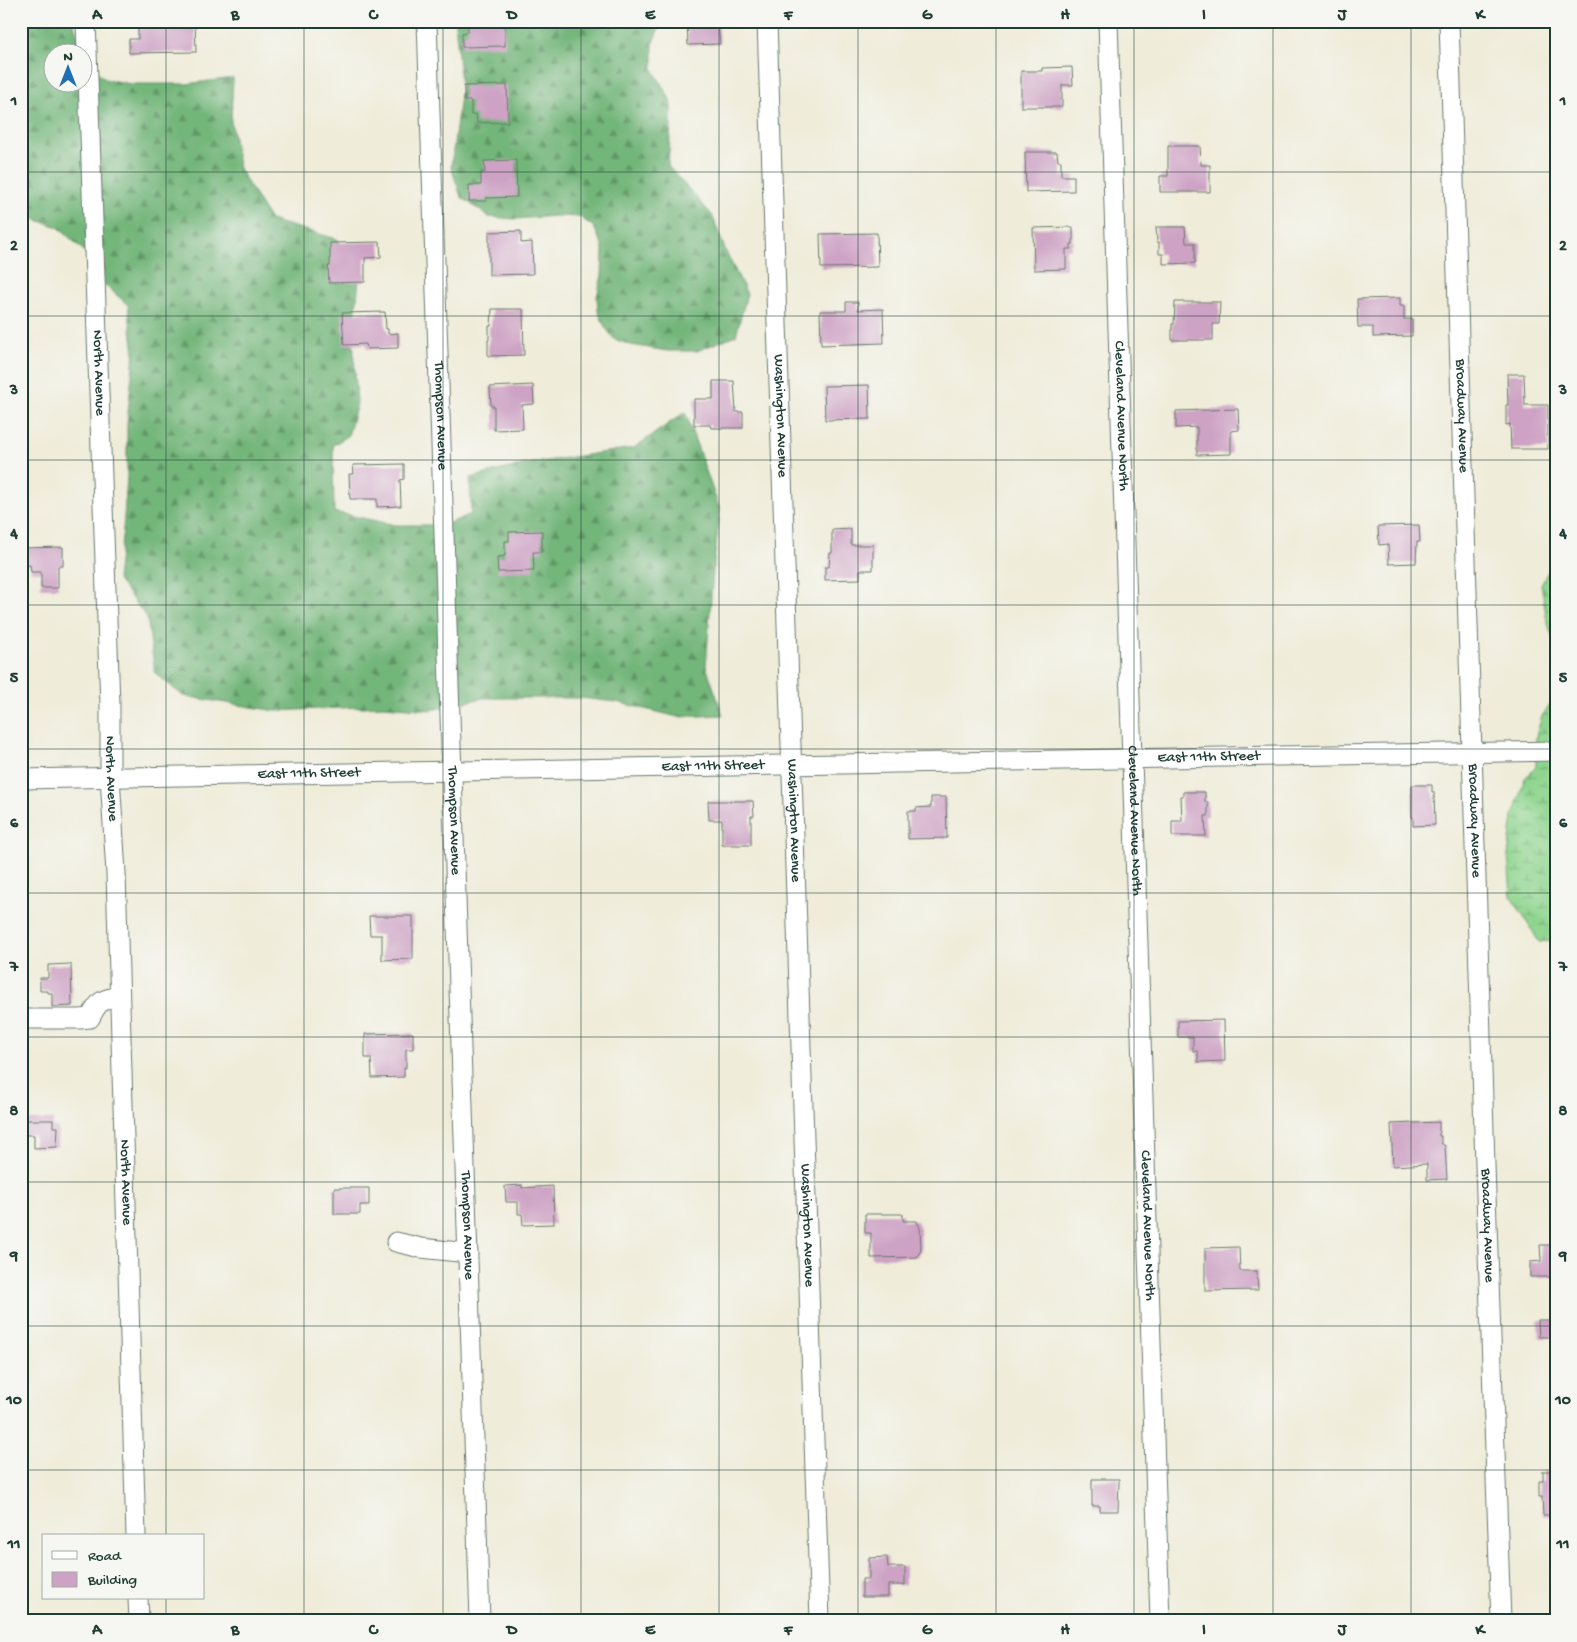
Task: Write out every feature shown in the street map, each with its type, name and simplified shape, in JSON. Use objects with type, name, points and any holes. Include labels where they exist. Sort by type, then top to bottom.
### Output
[{"type":"street","name":"North Avenue","points":[[86,21],[109,685],[110,777],[116,874],[136,1534]]},
{"type":"street","name":"Thompson Avenue","points":[[427,21],[480,1621]]},
{"type":"street","name":"Washington Avenue","points":[[767,21],[820,1621]]},
{"type":"street","name":"Cleveland Avenue North","points":[[1108,21],[1160,1621]]},
{"type":"street","name":"Broadway Avenue","points":[[1449,21],[1501,1621]]},
{"type":"street","name":"East 11th Street","points":[[21,780],[1556,752]]},
{"type":"street","points":[[21,1019],[90,1018],[103,999],[119,996]]},
{"type":"street","points":[[396,1242],[421,1248],[468,1254]]},
{"type":"street","points":[[138,1600],[139,1621]]},
{"type":"green space","points":[[21,21],[73,21],[80,42],[42,42],[42,92],[92,92],[92,66],[105,79],[131,84],[186,84],[233,78],[231,122],[239,169],[270,220],[337,239],[360,270],[353,337],[357,403],[348,436],[333,445],[334,512],[396,525],[445,525],[471,514],[470,478],[525,464],[634,448],[685,412],[720,510],[706,666],[723,715],[678,717],[616,702],[581,698],[483,698],[431,710],[384,706],[276,711],[183,696],[155,673],[147,618],[117,579],[127,478],[127,423],[134,353],[128,305],[105,285],[84,251],[58,227],[21,216]]},
{"type":"green space","points":[[455,21],[662,21],[653,42],[653,69],[671,101],[668,166],[712,215],[726,252],[747,294],[736,335],[697,351],[667,351],[631,345],[614,339],[605,327],[598,311],[597,297],[602,275],[603,248],[594,227],[580,217],[555,216],[516,219],[489,217],[461,197],[451,167],[461,88]]},
{"type":"green space","points":[[1556,557],[1556,647],[1547,621],[1541,584]]},
{"type":"green space","points":[[1556,697],[1556,940],[1539,942],[1511,896],[1508,856],[1513,816],[1525,778],[1536,767],[1536,736],[1542,716]]},
{"type":"building","points":[[142,21],[195,21],[196,52],[129,53],[129,39],[138,39],[138,25],[142,25]]},
{"type":"building","points":[[468,21],[505,21],[505,46],[462,47],[462,33],[468,32]]},
{"type":"building","points":[[687,21],[714,21],[714,24],[718,24],[720,44],[688,45]]},
{"type":"building","points":[[1072,67],[1073,85],[1062,85],[1062,107],[1021,107],[1021,71],[1042,71],[1042,68]]},
{"type":"building","points":[[507,85],[508,122],[477,123],[476,114],[471,115],[471,101],[464,101],[464,86]]},
{"type":"building","points":[[1168,146],[1200,146],[1201,165],[1210,165],[1210,192],[1160,192],[1160,176],[1168,176]]},
{"type":"building","points":[[1025,152],[1057,152],[1058,161],[1061,161],[1061,176],[1074,176],[1074,191],[1026,192]]},
{"type":"building","points":[[516,160],[517,197],[486,198],[486,201],[469,201],[469,185],[481,185],[481,172],[485,172],[484,161]]},
{"type":"building","points":[[1073,227],[1073,244],[1071,244],[1071,249],[1066,249],[1066,269],[1034,270],[1033,228]]},
{"type":"building","points":[[1156,227],[1185,227],[1186,243],[1195,243],[1195,263],[1163,264],[1163,254],[1159,254]]},
{"type":"building","points":[[521,231],[521,243],[532,242],[533,274],[489,275],[489,232]]},
{"type":"building","points":[[877,233],[878,267],[821,268],[820,234]]},
{"type":"building","points":[[380,242],[381,257],[365,258],[365,282],[329,283],[330,243]]},
{"type":"building","points":[[1400,298],[1400,306],[1404,306],[1404,319],[1412,319],[1412,336],[1373,337],[1373,327],[1358,327],[1357,299]]},
{"type":"building","points":[[846,302],[858,302],[858,310],[883,309],[884,343],[821,345],[820,311],[846,311]]},
{"type":"building","points":[[1175,302],[1220,302],[1219,324],[1213,324],[1213,340],[1172,340]]},
{"type":"building","points":[[492,309],[523,309],[524,355],[488,356],[489,326],[491,326]]},
{"type":"building","points":[[385,312],[388,334],[398,333],[398,348],[367,349],[366,344],[344,345],[342,313]]},
{"type":"building","points":[[1507,374],[1524,374],[1525,405],[1548,405],[1548,449],[1511,449],[1510,424],[1506,425],[1506,405],[1508,405]]},
{"type":"building","points":[[713,381],[734,381],[736,412],[743,412],[743,428],[711,428],[710,425],[694,425],[694,399],[713,399]]},
{"type":"building","points":[[533,385],[534,404],[522,405],[523,429],[494,430],[494,406],[491,406],[490,387]]},
{"type":"building","points":[[869,385],[870,419],[825,420],[824,386]]},
{"type":"building","points":[[1238,409],[1239,430],[1231,431],[1231,454],[1197,455],[1197,427],[1176,428],[1176,411]]},
{"type":"building","points":[[404,464],[404,479],[400,480],[401,506],[377,507],[377,499],[350,499],[349,474],[354,474],[353,465]]},
{"type":"building","points":[[1419,525],[1420,542],[1417,542],[1416,563],[1389,564],[1388,544],[1379,545],[1378,526]]},
{"type":"building","points":[[851,529],[851,545],[873,545],[873,570],[860,570],[860,579],[825,580],[825,567],[829,567],[830,553],[832,553],[832,530]]},
{"type":"building","points":[[542,531],[542,552],[533,552],[534,571],[498,572],[497,557],[505,556],[505,541],[509,541],[509,532]]},
{"type":"building","points":[[63,547],[63,566],[58,566],[58,588],[41,588],[41,572],[31,572],[30,565],[23,565],[23,548]]},
{"type":"building","points":[[1412,785],[1432,785],[1435,825],[1413,826]]},
{"type":"building","points":[[1183,792],[1205,792],[1205,802],[1208,802],[1208,816],[1205,816],[1206,836],[1172,836],[1172,821],[1182,821],[1181,796],[1183,796]]},
{"type":"building","points":[[931,797],[946,797],[947,838],[908,839],[908,811],[916,811],[916,808],[931,807]]},
{"type":"building","points":[[708,801],[753,801],[754,816],[751,816],[751,845],[722,845],[722,820],[709,820]]},
{"type":"building","points":[[369,916],[413,916],[413,959],[382,960],[382,935],[370,935]]},
{"type":"building","points":[[71,964],[72,1006],[52,1007],[52,993],[40,991],[40,978],[48,978],[48,965]]},
{"type":"building","points":[[1224,1020],[1225,1061],[1198,1062],[1198,1053],[1193,1051],[1193,1037],[1178,1037],[1178,1021]]},
{"type":"building","points":[[413,1033],[413,1049],[406,1049],[404,1077],[372,1078],[371,1058],[365,1058],[365,1034]]},
{"type":"building","points":[[22,1120],[53,1120],[53,1127],[58,1127],[57,1147],[34,1148],[34,1135],[22,1135]]},
{"type":"building","points":[[1439,1122],[1439,1136],[1441,1136],[1441,1143],[1445,1146],[1447,1179],[1427,1180],[1427,1164],[1393,1166],[1391,1124]]},
{"type":"building","points":[[522,1185],[522,1188],[553,1186],[554,1224],[523,1225],[522,1214],[518,1214],[518,1202],[506,1202],[505,1186]]},
{"type":"building","points":[[334,1188],[369,1188],[369,1205],[360,1205],[360,1214],[334,1214]]},
{"type":"building","points":[[865,1214],[903,1214],[903,1221],[917,1221],[920,1228],[921,1250],[917,1257],[871,1258],[871,1233],[865,1233]]},
{"type":"building","points":[[1540,1245],[1556,1245],[1556,1277],[1530,1277],[1530,1262],[1541,1261]]},
{"type":"building","points":[[1239,1247],[1240,1271],[1257,1271],[1258,1290],[1205,1291],[1205,1248]]},
{"type":"building","points":[[1538,1320],[1556,1320],[1556,1337],[1539,1337]]},
{"type":"building","points":[[1543,1471],[1556,1471],[1556,1515],[1543,1515],[1542,1497],[1539,1497],[1539,1481],[1543,1481]]},
{"type":"building","points":[[1092,1479],[1119,1479],[1118,1511],[1100,1511],[1100,1506],[1092,1506]]},
{"type":"building","points":[[887,1557],[888,1567],[905,1567],[905,1585],[888,1585],[888,1597],[862,1597],[862,1579],[869,1579],[869,1558]]}]
